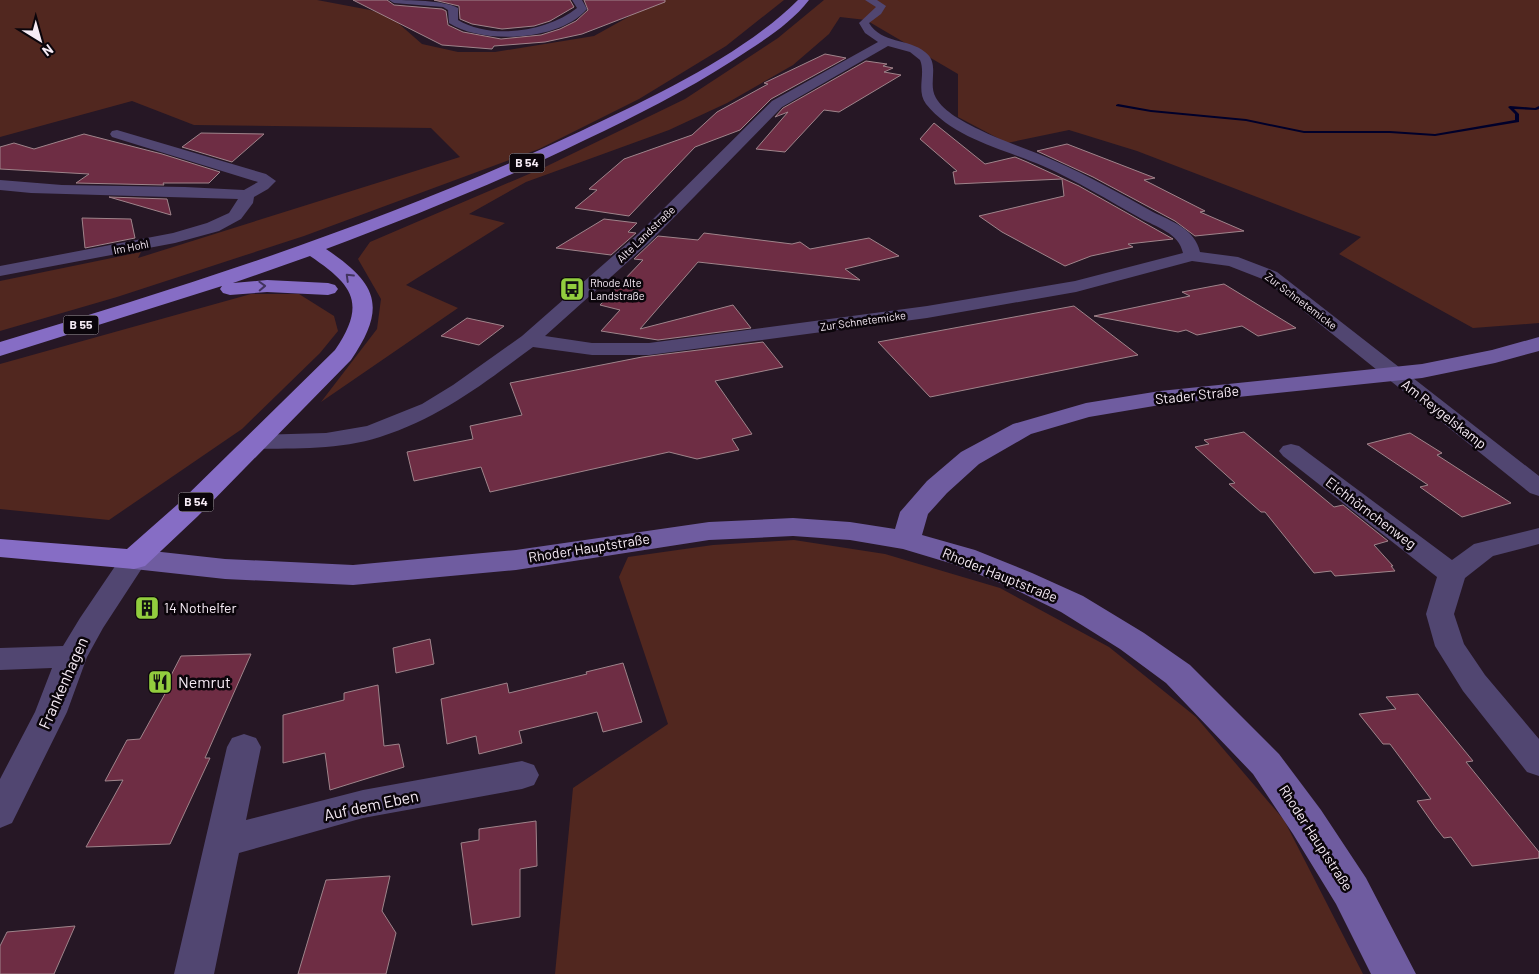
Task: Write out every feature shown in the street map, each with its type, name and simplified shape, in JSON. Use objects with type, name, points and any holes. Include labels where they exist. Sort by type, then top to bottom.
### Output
[{"type":"main road","name":"B 54","points":[[280,260],[313,249],[498,176],[656,101],[731,57],[768,31],[804,0]]},
{"type":"main road","name":"B 54","points":[[134,559],[188,510],[343,355],[355,340],[362,318],[363,301],[360,290],[351,278],[313,249]]},
{"type":"main road","points":[[280,260],[328,288],[362,318]]},
{"type":"main road","name":"B 55","points":[[0,349],[162,300],[280,260]]},
{"type":"main road","points":[[162,300],[250,286],[283,285],[328,288]]},
{"type":"main road","name":"Stader Straße","points":[[906,540],[914,512],[936,487],[970,458],[1022,429],[1086,410],[1160,398],[1422,371],[1495,356],[1539,344]]},
{"type":"main road","name":"Rhoder Hauptstraße","points":[[134,559],[226,569],[353,575],[516,560],[709,531],[793,527],[850,531],[906,540],[964,557],[1021,580],[1072,604],[1132,641],[1178,674],[1266,764],[1307,822],[1351,891],[1394,974]]},
{"type":"main road","points":[[0,548],[134,559]]},
{"type":"street","points":[[394,0],[446,3],[453,8],[453,21],[461,28],[477,32],[501,34],[544,28],[562,22],[582,9],[577,0]]},
{"type":"street","points":[[870,0],[881,6],[880,11],[864,23],[872,36],[885,43],[909,47],[925,57],[928,64],[926,83],[929,98],[941,112],[990,140],[1055,166],[1132,206],[1184,236],[1190,245],[1192,256]]},
{"type":"street","name":"Alte Landstraße","points":[[255,442],[299,442],[342,438],[372,432],[430,409],[461,390],[529,340],[644,238],[777,104],[885,43]]},
{"type":"street","name":"Im Hohl","points":[[0,271],[182,236],[213,226],[235,216],[245,203],[247,195],[268,181],[261,176],[117,134]]},
{"type":"street","points":[[0,185],[30,189],[219,192],[247,195]]},
{"type":"street","name":"Zur Schnetemicke","points":[[529,340],[592,349],[649,349],[926,312],[1076,286],[1192,256],[1232,261],[1271,276],[1349,339]]},
{"type":"street","name":"Am Reygelskamp","points":[[1349,339],[1539,488]]},
{"type":"street","name":"Eichhörnchenweg","points":[[1291,451],[1452,574]]},
{"type":"street","points":[[1539,536],[1484,550],[1452,574],[1440,614],[1450,646],[1474,683],[1539,763]]},
{"type":"street","name":"Frankenhagen","points":[[0,813],[51,712],[72,657],[90,625],[134,559]]},
{"type":"street","points":[[0,659],[72,657]]},
{"type":"street","points":[[194,974],[244,747]]},
{"type":"street","name":"Auf dem Eben","points":[[222,842],[363,804],[522,774]]},
{"type":"shaded area","points":[[0,0],[317,0],[370,10],[390,16],[422,44],[458,52],[495,52],[594,36],[630,16],[635,0],[784,0],[726,46],[639,99],[539,149],[304,236],[117,297],[0,331],[0,281],[141,252],[138,258],[460,157],[431,128],[194,125],[132,101],[0,137]]},
{"type":"shaded area","points":[[824,0],[1539,0],[1539,323],[1473,328],[1339,254],[1361,237],[1137,151],[1069,130],[1007,143],[958,117],[958,74],[866,20],[840,17],[829,34],[793,65],[727,103],[669,130],[526,182],[469,214],[505,223],[406,285],[458,308],[321,402],[377,329],[381,299],[358,259],[370,242],[543,168],[685,99],[778,38]]},
{"type":"shaded area","points":[[251,294],[299,294],[334,316],[338,331],[320,353],[242,429],[109,520],[0,509],[0,364]]},
{"type":"shaded area","points":[[794,540],[885,554],[1000,588],[1109,647],[1196,717],[1284,820],[1363,974],[555,974],[573,788],[668,724],[619,577],[628,557],[713,545]]},
{"type":"building","points":[[353,0],[387,0],[394,5],[442,9],[446,11],[448,25],[463,32],[501,39],[541,35],[560,29],[576,21],[588,10],[584,0],[665,0],[665,2],[582,34],[545,42],[494,46],[492,49],[442,45]]},
{"type":"building","points":[[434,0],[570,0],[574,7],[550,21],[534,26],[502,29],[472,24],[460,19],[459,6]]},
{"type":"building","points":[[825,54],[846,58],[771,99],[740,130],[695,147],[629,216],[575,208],[597,190],[589,189],[624,159],[692,135],[717,112],[768,84],[764,83]]},
{"type":"building","points":[[866,61],[887,64],[883,66],[893,68],[884,72],[901,75],[839,112],[824,110],[785,152],[756,149],[788,112],[775,117],[783,108]]},
{"type":"building","points":[[934,123],[985,164],[1015,157],[1079,186],[1173,239],[1128,244],[1133,247],[1091,256],[1065,266],[1002,232],[979,216],[1064,196],[1062,179],[955,184],[953,172],[957,171],[920,139]]},
{"type":"building","points":[[201,133],[264,134],[232,162],[182,147]]},
{"type":"building","points":[[84,134],[162,154],[220,172],[209,183],[163,183],[164,185],[76,183],[89,174],[0,169],[0,147],[14,143],[34,149]]},
{"type":"building","points":[[1067,144],[1155,178],[1144,180],[1205,211],[1200,212],[1244,231],[1195,236],[1175,221],[1093,177],[1037,151]]},
{"type":"building","points":[[109,197],[167,199],[171,215]]},
{"type":"building","points":[[82,218],[131,219],[135,238],[85,248]]},
{"type":"building","points":[[604,219],[637,223],[628,232],[636,233],[611,255],[556,248]]},
{"type":"building","points":[[704,233],[792,244],[800,242],[810,249],[869,238],[899,256],[845,269],[860,280],[698,262],[640,329],[733,305],[751,328],[658,340],[601,331],[620,310],[600,305],[643,260],[634,259],[658,236],[698,240]]},
{"type":"building","points":[[1224,284],[1296,328],[1258,336],[1242,326],[1197,335],[1186,330],[1178,332],[1094,316],[1190,296],[1182,292]]},
{"type":"building","points":[[1074,306],[1138,355],[930,397],[878,342]]},
{"type":"building","points":[[467,318],[504,326],[479,345],[441,336]]},
{"type":"building","points":[[763,342],[783,367],[715,381],[752,434],[732,439],[739,450],[697,459],[669,452],[490,492],[481,467],[414,481],[407,452],[473,439],[470,426],[522,415],[510,383],[642,357]]},
{"type":"building","points":[[1244,432],[1334,507],[1343,505],[1388,541],[1374,545],[1393,566],[1391,566],[1395,571],[1335,576],[1331,571],[1314,573],[1265,512],[1261,512],[1229,484],[1235,483],[1195,447],[1209,444],[1204,440]]},
{"type":"building","points":[[1410,433],[1442,453],[1437,455],[1511,503],[1462,517],[1420,487],[1428,485],[1367,444]]},
{"type":"building","points":[[430,639],[434,664],[396,673],[393,648]]},
{"type":"building","points":[[251,654],[205,758],[210,758],[170,844],[86,847],[123,780],[105,781],[127,740],[140,739],[171,683],[167,683],[181,656]]},
{"type":"building","points":[[623,663],[642,722],[603,732],[597,712],[519,731],[522,743],[479,754],[476,736],[447,744],[441,699],[507,683],[509,693]]},
{"type":"building","points":[[378,685],[384,746],[399,744],[404,767],[330,790],[325,753],[283,763],[283,715],[344,700],[344,693]]},
{"type":"building","points":[[1418,694],[1473,761],[1466,762],[1539,852],[1539,858],[1472,866],[1451,837],[1444,838],[1436,828],[1417,801],[1431,799],[1390,744],[1383,744],[1359,714],[1396,709],[1386,697]]},
{"type":"building","points":[[536,821],[537,866],[520,869],[520,917],[472,925],[461,843],[479,840],[479,829]]},
{"type":"building","points":[[390,876],[382,911],[396,933],[386,974],[298,974],[326,880]]},
{"type":"building","points":[[75,926],[54,974],[0,974],[0,946],[7,932]]},
{"type":"waterway","points":[[1118,105],[1151,111],[1246,120],[1304,132],[1390,132],[1435,135],[1517,121],[1517,114],[1510,107],[1536,109],[1539,107]]},
{"type":"place","name":"Rhode Alte Landstraße","points":[[572,289]]},
{"type":"place","name":"14 Nothelfer","points":[[147,608]]},
{"type":"place","name":"Nemrut","points":[[160,682]]}]
